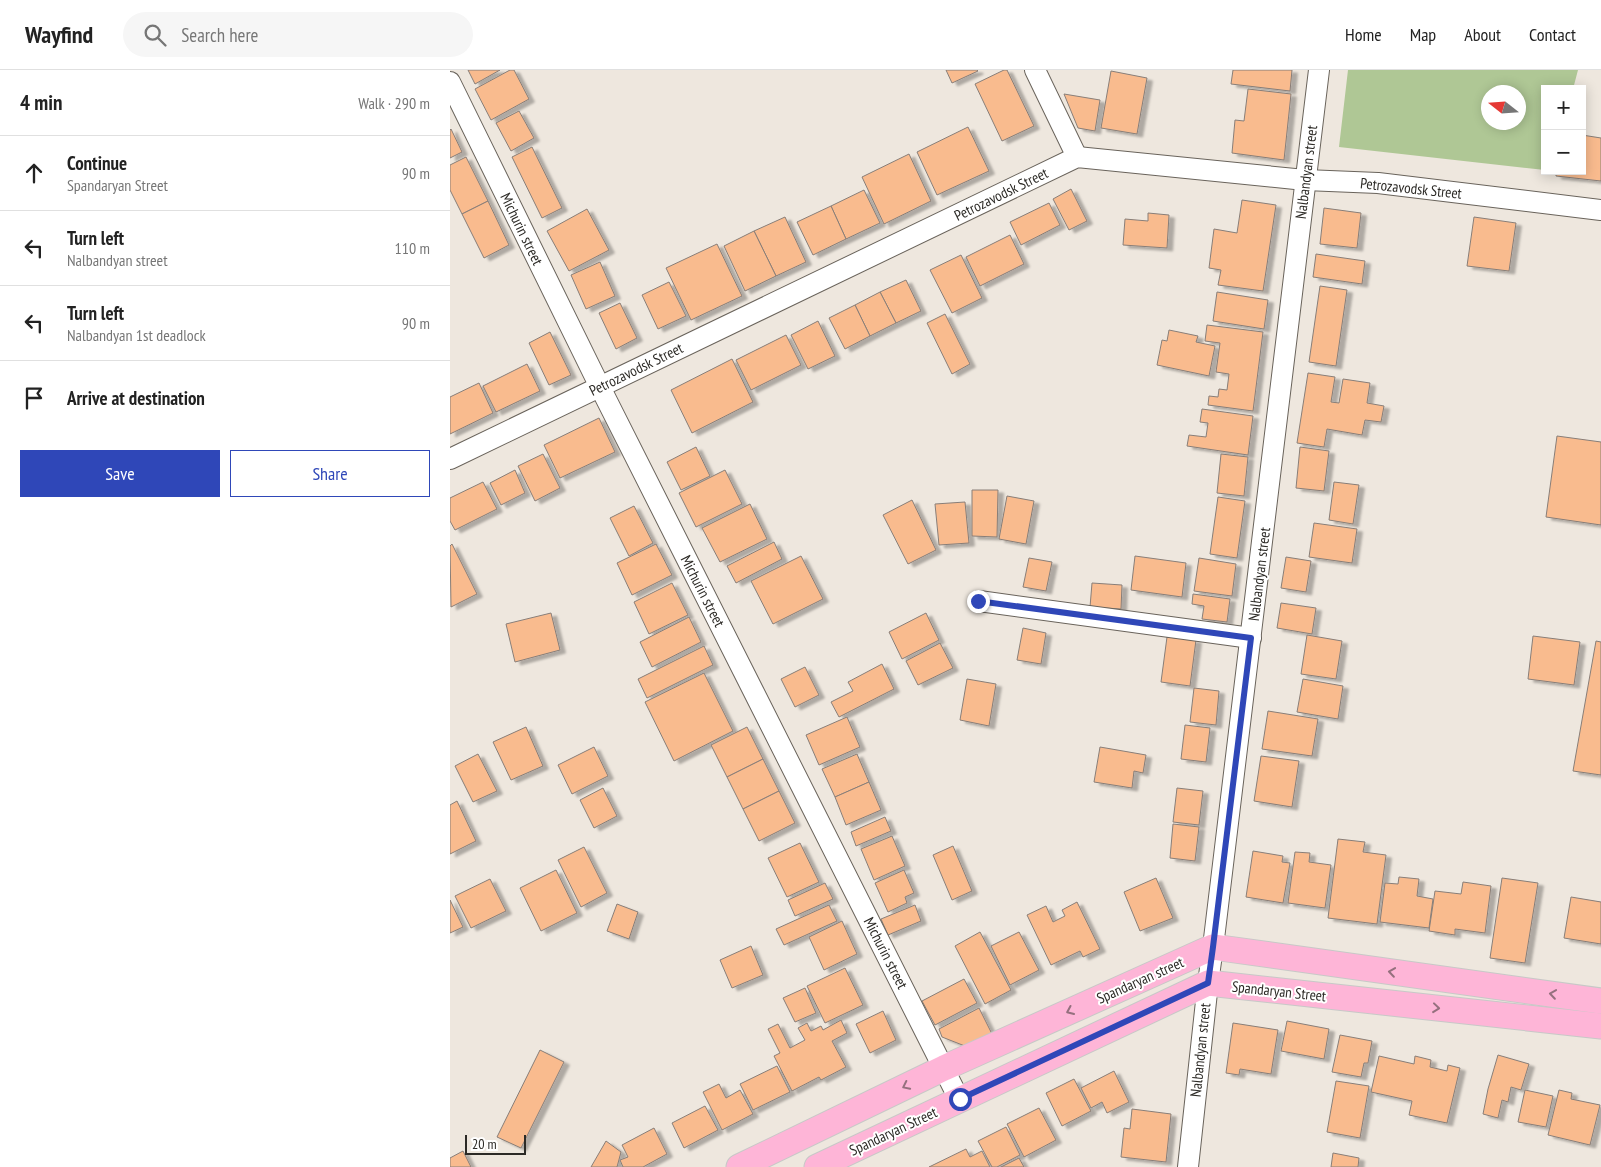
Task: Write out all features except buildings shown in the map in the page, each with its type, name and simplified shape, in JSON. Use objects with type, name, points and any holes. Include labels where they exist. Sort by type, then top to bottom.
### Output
[{"type":"main road","name":"Spandaryan street","points":[[739,1167],[944,1068],[1213,947]]},
{"type":"main road","points":[[1213,947],[1601,1001]]},
{"type":"main road","name":"Spandaryan Street","points":[[817,1167],[1208,983],[1601,1026]]},
{"type":"street","points":[[1035,70],[1077,157]]},
{"type":"street","name":"Nalbandyan street","points":[[1188,1167],[1208,983],[1319,70]]},
{"type":"street","name":"Michurin street","points":[[450,82],[600,387],[960,1099]]},
{"type":"street","name":"Petrozavodsk Street","points":[[450,459],[1077,157],[1305,180],[1378,183],[1601,210]]},
{"type":"street","points":[[978,601],[1251,638]]},
{"type":"green space","points":[[1348,70],[1578,70],[1574,85],[1541,85],[1541,170],[1339,147]]},
{"type":"route","points":[[960,1099],[1208,983],[1251,638],[978,601]]}]
